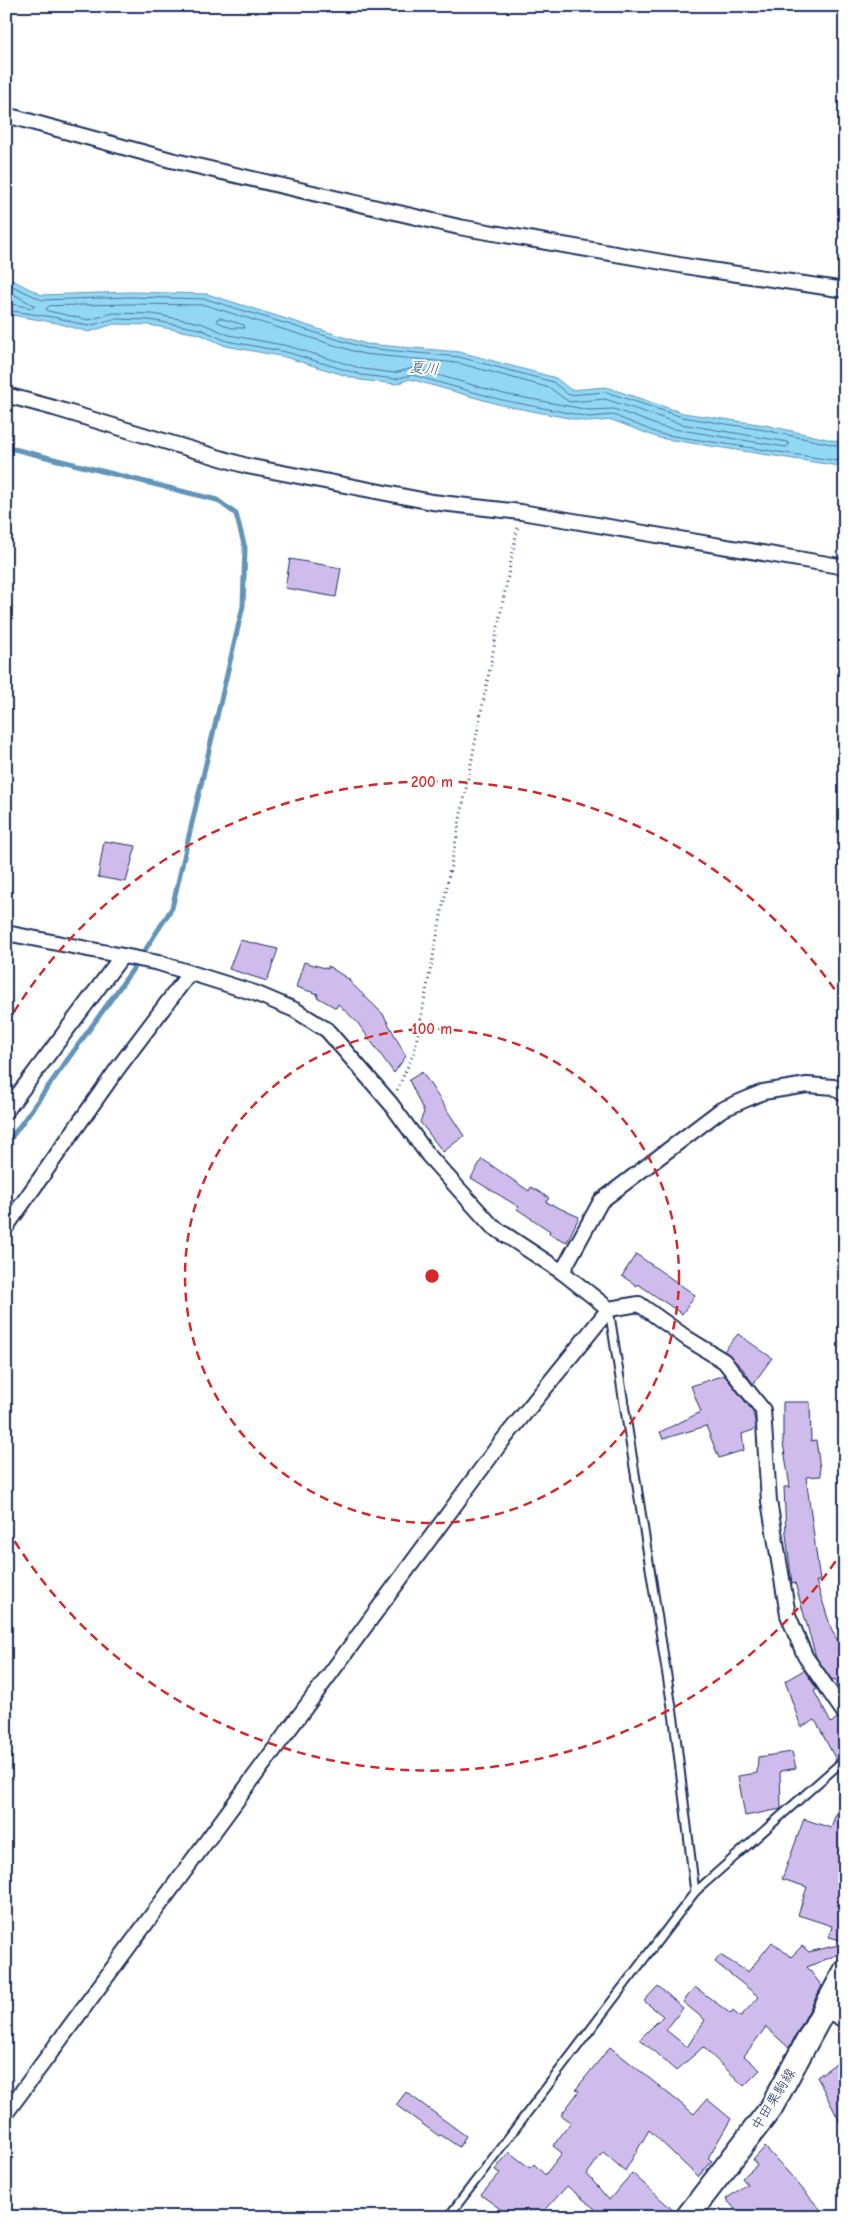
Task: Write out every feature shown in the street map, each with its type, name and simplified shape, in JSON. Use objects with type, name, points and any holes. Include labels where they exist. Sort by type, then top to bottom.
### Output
[{"type":"main road","name":"中田栗駒線","points":[[688,2217],[771,2108],[836,2015],[845,1971]]},
{"type":"street","points":[[6,115],[171,160],[459,226],[697,268],[845,290]]},
{"type":"street","points":[[6,395],[247,466],[432,502],[521,512],[845,567]]},
{"type":"street","points":[[6,933],[150,962],[254,993],[295,1010],[327,1030],[391,1104],[428,1154],[492,1226],[562,1272],[609,1309]]},
{"type":"street","points":[[6,1110],[125,957]]},
{"type":"street","points":[[6,1227],[118,1068],[189,974]]},
{"type":"street","points":[[562,1272],[601,1201],[721,1110],[763,1092],[807,1085],[834,1087],[845,1095]]},
{"type":"street","points":[[6,2113],[499,1445],[609,1309],[639,1304],[724,1361],[763,1410],[769,1501],[788,1614],[805,1656],[845,1714]]},
{"type":"lane","points":[[609,1309],[674,1720],[695,1892]]},
{"type":"lane","points":[[448,2217],[695,1892],[845,1759]]},
{"type":"path","points":[[391,1104],[414,1053],[521,512]]},
{"type":"water","name":"夏川","points":[[6,277],[42,295],[130,292],[207,294],[366,344],[460,352],[556,378],[571,390],[606,387],[683,413],[765,425],[845,443],[845,467],[659,438],[612,420],[589,422],[501,405],[410,379],[396,384],[360,380],[285,357],[226,346],[199,334],[149,325],[114,324],[89,332],[57,323],[6,314]]},
{"type":"building","points":[[290,559],[341,568],[336,597],[285,588]]},
{"type":"building","points":[[104,841],[136,846],[126,882],[98,877]]},
{"type":"building","points":[[240,940],[278,949],[267,981],[229,969]]},
{"type":"building","points":[[304,962],[328,969],[328,966],[350,980],[383,1014],[406,1056],[394,1073],[357,1022],[338,1004],[336,1008],[317,997],[318,994],[296,987]]},
{"type":"building","points":[[422,1072],[464,1136],[443,1152],[420,1122],[424,1112],[409,1080]]},
{"type":"building","points":[[482,1159],[529,1191],[531,1187],[549,1198],[546,1202],[579,1217],[567,1242],[549,1234],[550,1231],[517,1209],[519,1207],[471,1178]]},
{"type":"building","points":[[636,1254],[695,1295],[682,1314],[638,1284],[637,1286],[622,1276]]},
{"type":"building","points":[[738,1334],[772,1358],[753,1384],[743,1369],[724,1351]]},
{"type":"building","points":[[724,1375],[752,1410],[755,1420],[756,1429],[742,1434],[744,1450],[719,1458],[706,1426],[663,1439],[660,1432],[701,1412],[691,1386]]},
{"type":"building","points":[[783,1402],[810,1402],[811,1441],[816,1440],[821,1476],[806,1477],[820,1581],[816,1581],[832,1631],[845,1653],[845,1697],[835,1679],[832,1680],[816,1657],[795,1583],[792,1584],[786,1534],[784,1487],[790,1487],[783,1443]]},
{"type":"building","points":[[804,1670],[817,1689],[814,1691],[831,1723],[837,1718],[845,1723],[845,1754],[836,1760],[815,1720],[801,1727],[785,1681]]},
{"type":"building","points":[[792,1752],[796,1768],[780,1771],[781,1809],[745,1816],[738,1776],[757,1773],[758,1757]]},
{"type":"building","points":[[843,1793],[845,1794],[845,1941],[829,1937],[832,1926],[798,1915],[807,1887],[782,1879],[804,1819],[831,1828]]},
{"type":"building","points":[[772,1942],[791,1957],[802,1946],[809,1952],[842,1944],[844,1952],[807,1967],[822,1986],[789,2048],[766,2027],[744,2056],[760,2070],[744,2086],[703,2047],[676,2071],[640,2039],[663,2016],[644,2001],[658,1986],[683,2008],[666,2030],[687,2047],[705,2020],[683,2002],[695,1987],[731,2014],[733,2011],[740,2017],[759,1997],[715,1962],[720,1955],[748,1972]]},
{"type":"building","points":[[610,2047],[694,2114],[707,2099],[731,2119],[708,2158],[712,2161],[698,2177],[649,2130],[625,2171],[603,2152],[587,2174],[609,2200],[632,2173],[675,2212],[674,2217],[589,2217],[595,2209],[567,2186],[539,2217],[511,2217],[481,2195],[500,2173],[495,2170],[509,2152],[530,2168],[534,2164],[545,2175],[562,2153],[553,2146],[571,2122],[561,2115],[579,2091],[576,2089]]},
{"type":"building","points":[[845,2057],[845,2132],[817,2077]]},
{"type":"building","points":[[406,2092],[466,2136],[459,2147],[441,2135],[439,2136],[396,2105]]},
{"type":"building","points":[[765,2147],[827,2217],[742,2217],[726,2199],[747,2184],[742,2178],[757,2165],[753,2160]]},
{"type":"waterway","points":[[6,447],[217,500],[236,514],[245,548],[243,606],[172,908],[133,969],[6,1145]]}]
